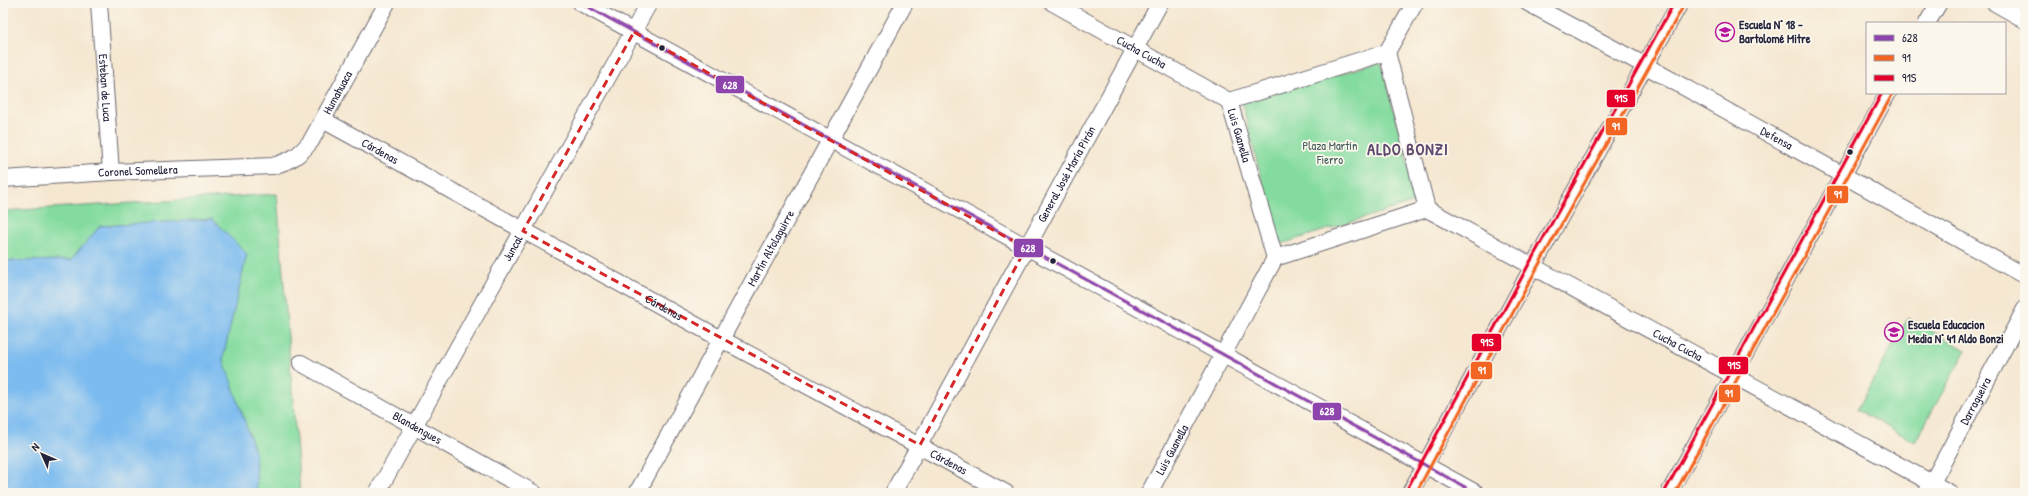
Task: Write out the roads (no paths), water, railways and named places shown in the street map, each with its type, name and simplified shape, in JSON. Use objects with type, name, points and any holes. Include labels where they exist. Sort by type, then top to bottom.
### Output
[{"type":"street","name":"Esteban de Luca","points":[[99,3],[111,172]]},
{"type":"street","name":"Humahuaca","points":[[273,166],[290,161],[300,155],[311,141],[388,3]]},
{"type":"street","points":[[581,3],[1026,248],[1476,493]]},
{"type":"street","name":"Juncal","points":[[377,493],[649,3]]},
{"type":"street","name":"Martín Altolaguirre","points":[[637,493],[905,3]]},
{"type":"street","name":"Cucha Cucha","points":[[1053,3],[1229,101]]},
{"type":"street","name":"General José María Pirán","points":[[893,493],[1160,3]]},
{"type":"street","points":[[1275,258],[1427,209],[1387,52],[1415,3]]},
{"type":"street","name":"Defensa","points":[[1528,3],[1646,66],[2025,276]]},
{"type":"street","points":[[1410,493],[1533,266],[1680,3]]},
{"type":"street","points":[[1928,22],[1939,3]]},
{"type":"street","points":[[1995,3],[2025,20]]},
{"type":"street","name":"Luis Guanella","points":[[1149,493],[1275,258],[1229,101],[1387,52]]},
{"type":"street","points":[[1669,493],[1734,376],[1841,175],[1887,94]]},
{"type":"street","name":"Cárdenas","points":[[323,120],[523,231],[1006,493]]},
{"type":"street","name":"Coronel Somellera","points":[[3,179],[111,172],[273,166]]},
{"type":"street","name":"Cucha Cucha","points":[[1427,209],[1734,376],[1929,488],[1950,493]]},
{"type":"street","name":"Darragueira","points":[[1929,488],[2025,309]]},
{"type":"street","name":"Blandengues","points":[[301,363],[413,427],[534,493]]},
{"type":"water","points":[[212,219],[247,254],[223,358],[255,451],[257,493],[3,493],[3,261],[71,260],[100,226]]},
{"type":"place","name":"Escuela N° 18 - Bartolomé Mitre","points":[[1725,32]]},
{"type":"place","name":"Escuela Educacion Media N° 41 Aldo Bonzi","points":[[1894,332]]},
{"type":"district","name":"ALDO BONZI","points":[[1408,149]]},
{"type":"park label","name":"Plaza Martín Fierro","points":[[1330,153]]}]
